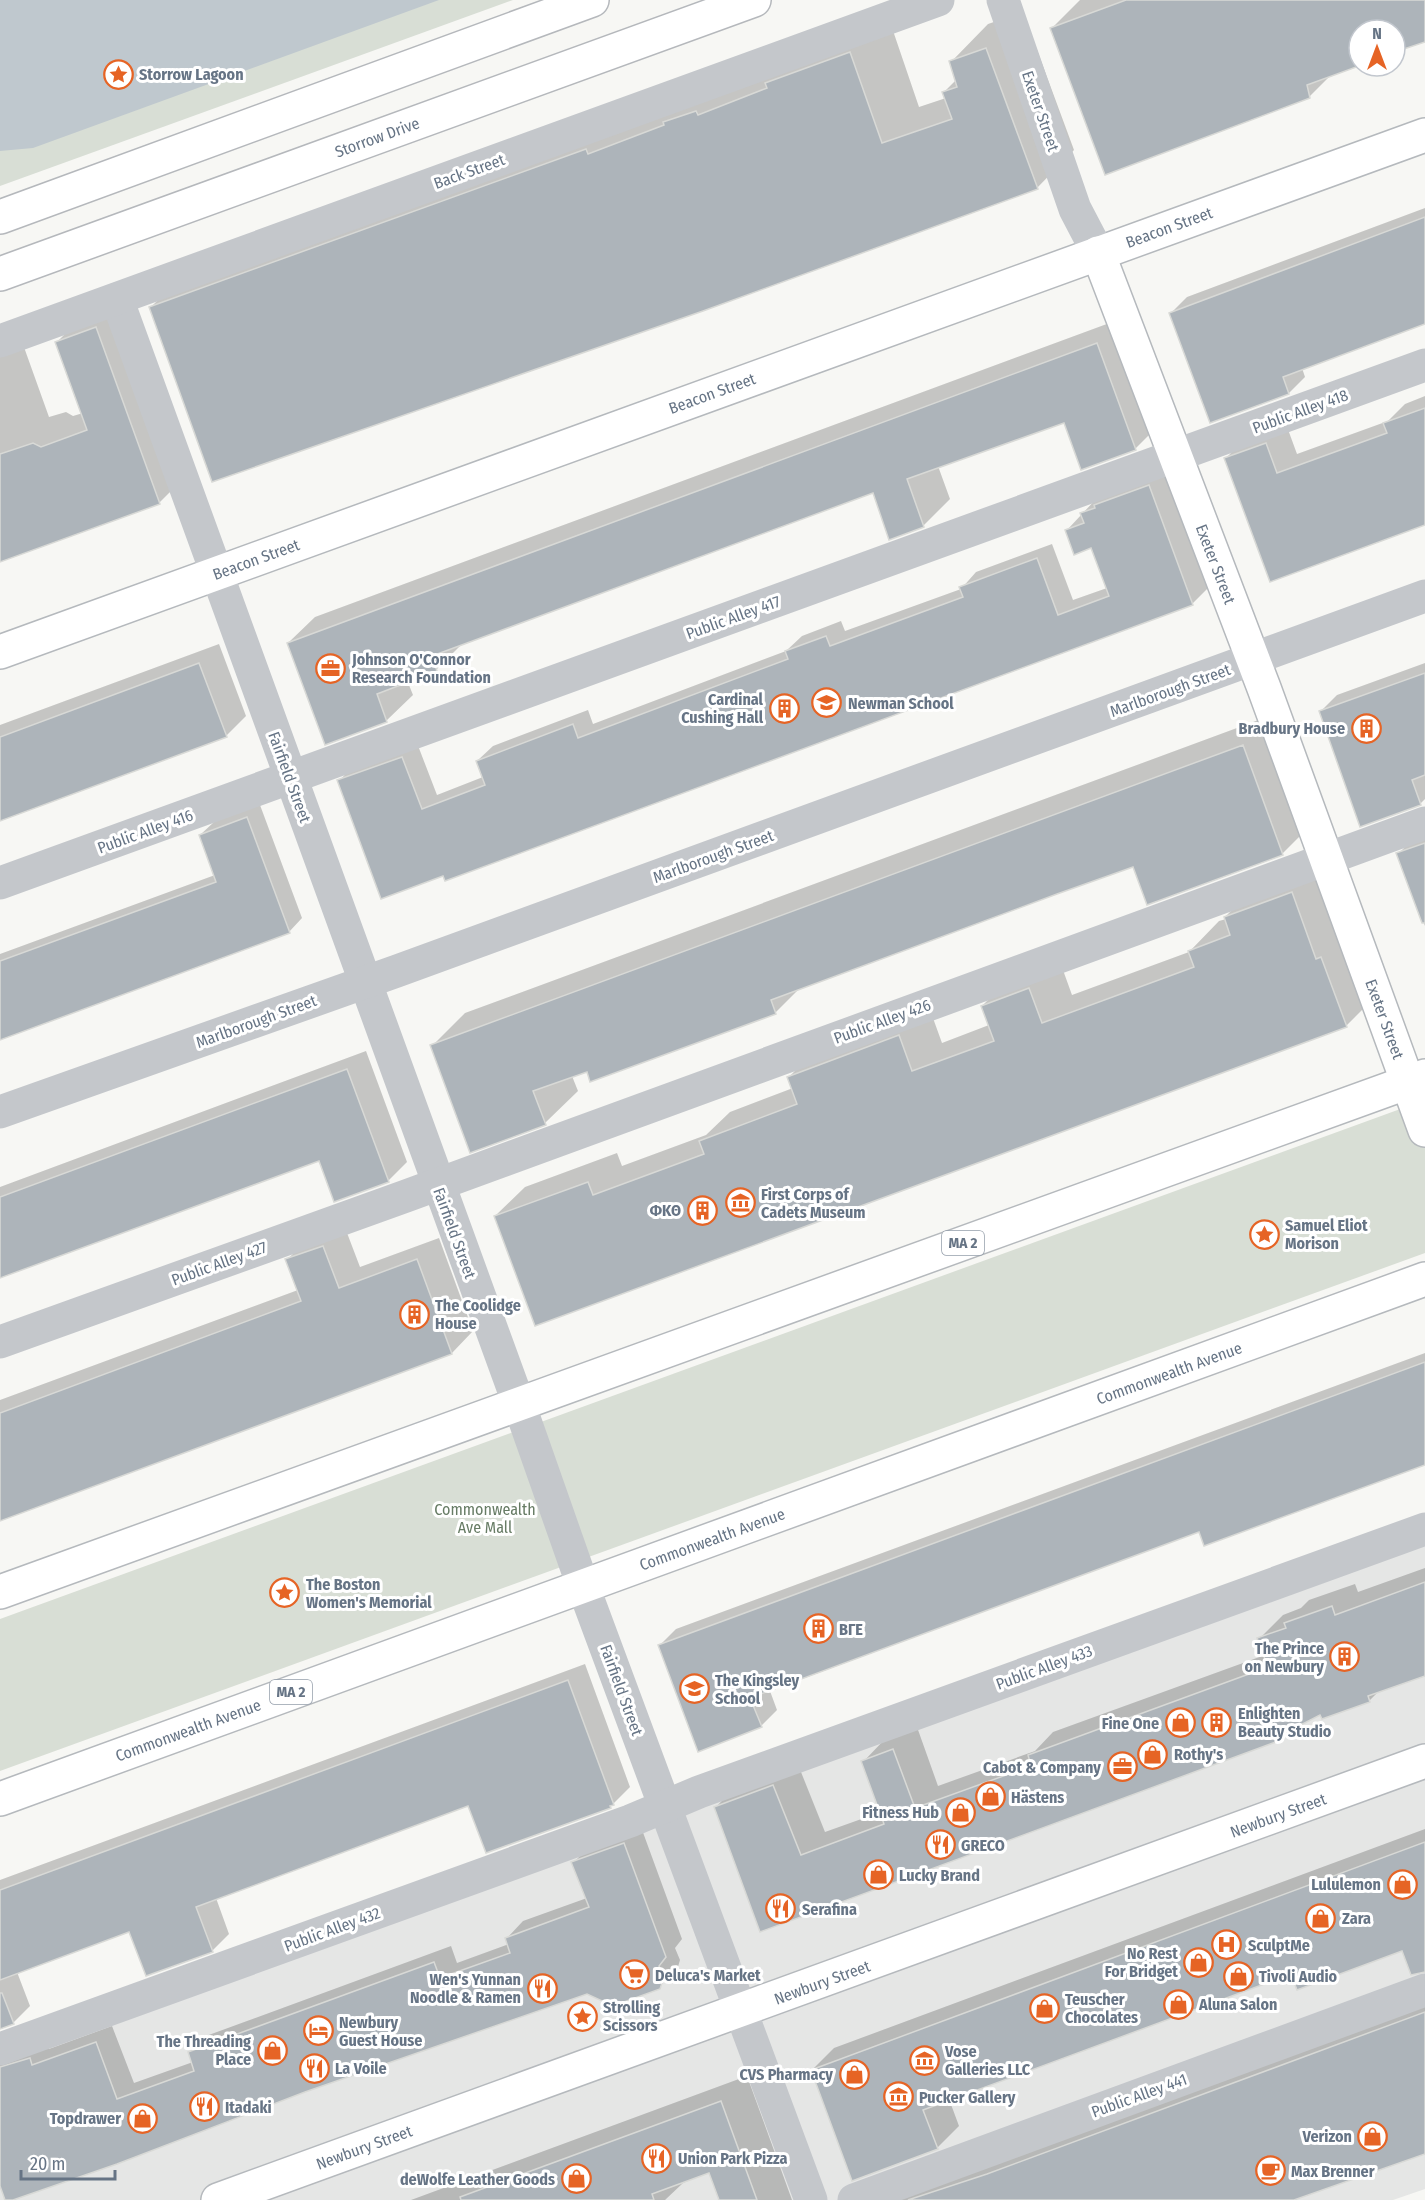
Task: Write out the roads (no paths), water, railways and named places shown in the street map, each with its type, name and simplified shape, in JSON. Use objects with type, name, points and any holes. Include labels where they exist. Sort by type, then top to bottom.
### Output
[{"type":"main road","points":[[0,218],[592,0]]},
{"type":"main road","name":"Storrow Drive","points":[[0,274],[754,0]]},
{"type":"main road","name":"Beacon Street","points":[[0,652],[1425,135]]},
{"type":"main road","name":"Exeter Street","points":[[1098,253],[1326,860],[1416,1079],[1425,1130]]},
{"type":"main road","name":"MA 2","points":[[0,1592],[1416,1079]]},
{"type":"main road","name":"Commonwealth Avenue","points":[[0,1799],[1425,1279]]},
{"type":"main road","name":"Newbury Street","points":[[218,2200],[1425,1761]]},
{"type":"street","name":"Back Street","points":[[0,341],[938,0]]},
{"type":"street","name":"Exeter Street","points":[[1003,0],[1075,209],[1098,253]]},
{"type":"street","name":"Fairfield Street","points":[[117,299],[583,1586],[811,2200]]},
{"type":"street","name":"Public Alley 418","points":[[1175,456],[1425,365]]},
{"type":"street","name":"Public Alley 417","points":[[290,778],[1175,456]]},
{"type":"street","name":"Marlborough Street","points":[[0,1113],[1425,596]]},
{"type":"street","name":"Public Alley 416","points":[[0,883],[290,778]]},
{"type":"street","name":"Public Alley 426","points":[[437,1183],[1425,823]]},
{"type":"street","name":"Public Alley 427","points":[[0,1342],[437,1183]]},
{"type":"street","name":"Public Alley 433","points":[[664,1807],[699,1792],[1425,1529]]},
{"type":"street","name":"Public Alley 432","points":[[0,2049],[664,1807]]},
{"type":"street","name":"Public Alley 441","points":[[854,2200],[1425,1990]]},
{"type":"place","name":"Storrow Lagoon","points":[[118,74]]},
{"type":"place","name":"Johnson O'Connor Research Foundation","points":[[331,668]]},
{"type":"place","name":"Newman School","points":[[827,703]]},
{"type":"place","name":"Cardinal Cushing Hall","points":[[784,708]]},
{"type":"place","name":"Bradbury House","points":[[1366,728]]},
{"type":"place","name":"First Corps of Cadets Museum","points":[[740,1203]]},
{"type":"place","name":"ΦΚΘ","points":[[702,1210]]},
{"type":"place","name":"Samuel Eliot Morison","points":[[1264,1234]]},
{"type":"place","name":"The Coolidge House","points":[[414,1314]]},
{"type":"place","name":"The Boston Women's Memorial","points":[[285,1593]]},
{"type":"place","name":"ΒΓΕ","points":[[818,1629]]},
{"type":"place","name":"The Prince on Newbury","points":[[1345,1657]]},
{"type":"place","name":"The Kingsley School","points":[[694,1689]]},
{"type":"place","name":"Enlighten Beauty Studio","points":[[1217,1722]]},
{"type":"place","name":"Fine One","points":[[1180,1723]]},
{"type":"place","name":"Rothy's","points":[[1153,1754]]},
{"type":"place","name":"Cabot & Company","points":[[1122,1767]]},
{"type":"place","name":"Hästens","points":[[990,1797]]},
{"type":"place","name":"Fitness Hub","points":[[960,1812]]},
{"type":"place","name":"GRECO","points":[[940,1845]]},
{"type":"place","name":"Lucky Brand","points":[[878,1875]]},
{"type":"place","name":"Lululemon","points":[[1402,1884]]},
{"type":"place","name":"Serafina","points":[[781,1909]]},
{"type":"place","name":"Zara","points":[[1321,1918]]},
{"type":"place","name":"SculptMe","points":[[1227,1945]]},
{"type":"place","name":"No Rest For Bridget","points":[[1199,1962]]},
{"type":"place","name":"Deluca's Market","points":[[634,1975]]},
{"type":"place","name":"Tivoli Audio","points":[[1238,1976]]},
{"type":"place","name":"Wen's Yunnan Noodle & Ramen","points":[[542,1988]]},
{"type":"place","name":"Aluna Salon","points":[[1178,2004]]},
{"type":"place","name":"Teuscher Chocolates","points":[[1044,2008]]},
{"type":"place","name":"Strolling Scissors","points":[[582,2016]]},
{"type":"place","name":"Newbury Guest House","points":[[318,2031]]},
{"type":"place","name":"The Threading Place","points":[[272,2050]]},
{"type":"place","name":"Vose Galleries LLC","points":[[924,2060]]},
{"type":"place","name":"La Voile","points":[[314,2068]]},
{"type":"place","name":"CVS Pharmacy","points":[[854,2074]]},
{"type":"place","name":"Pucker Gallery","points":[[898,2097]]},
{"type":"place","name":"Itadaki","points":[[204,2107]]},
{"type":"place","name":"Topdrawer","points":[[142,2118]]},
{"type":"place","name":"Verizon","points":[[1373,2136]]},
{"type":"place","name":"Union Park Pizza","points":[[657,2158]]},
{"type":"place","name":"Max Brenner","points":[[1270,2171]]},
{"type":"place","name":"deWolfe Leather Goods","points":[[576,2179]]},
{"type":"park label","name":"Commonwealth Ave Mall","points":[[485,1518]]}]
